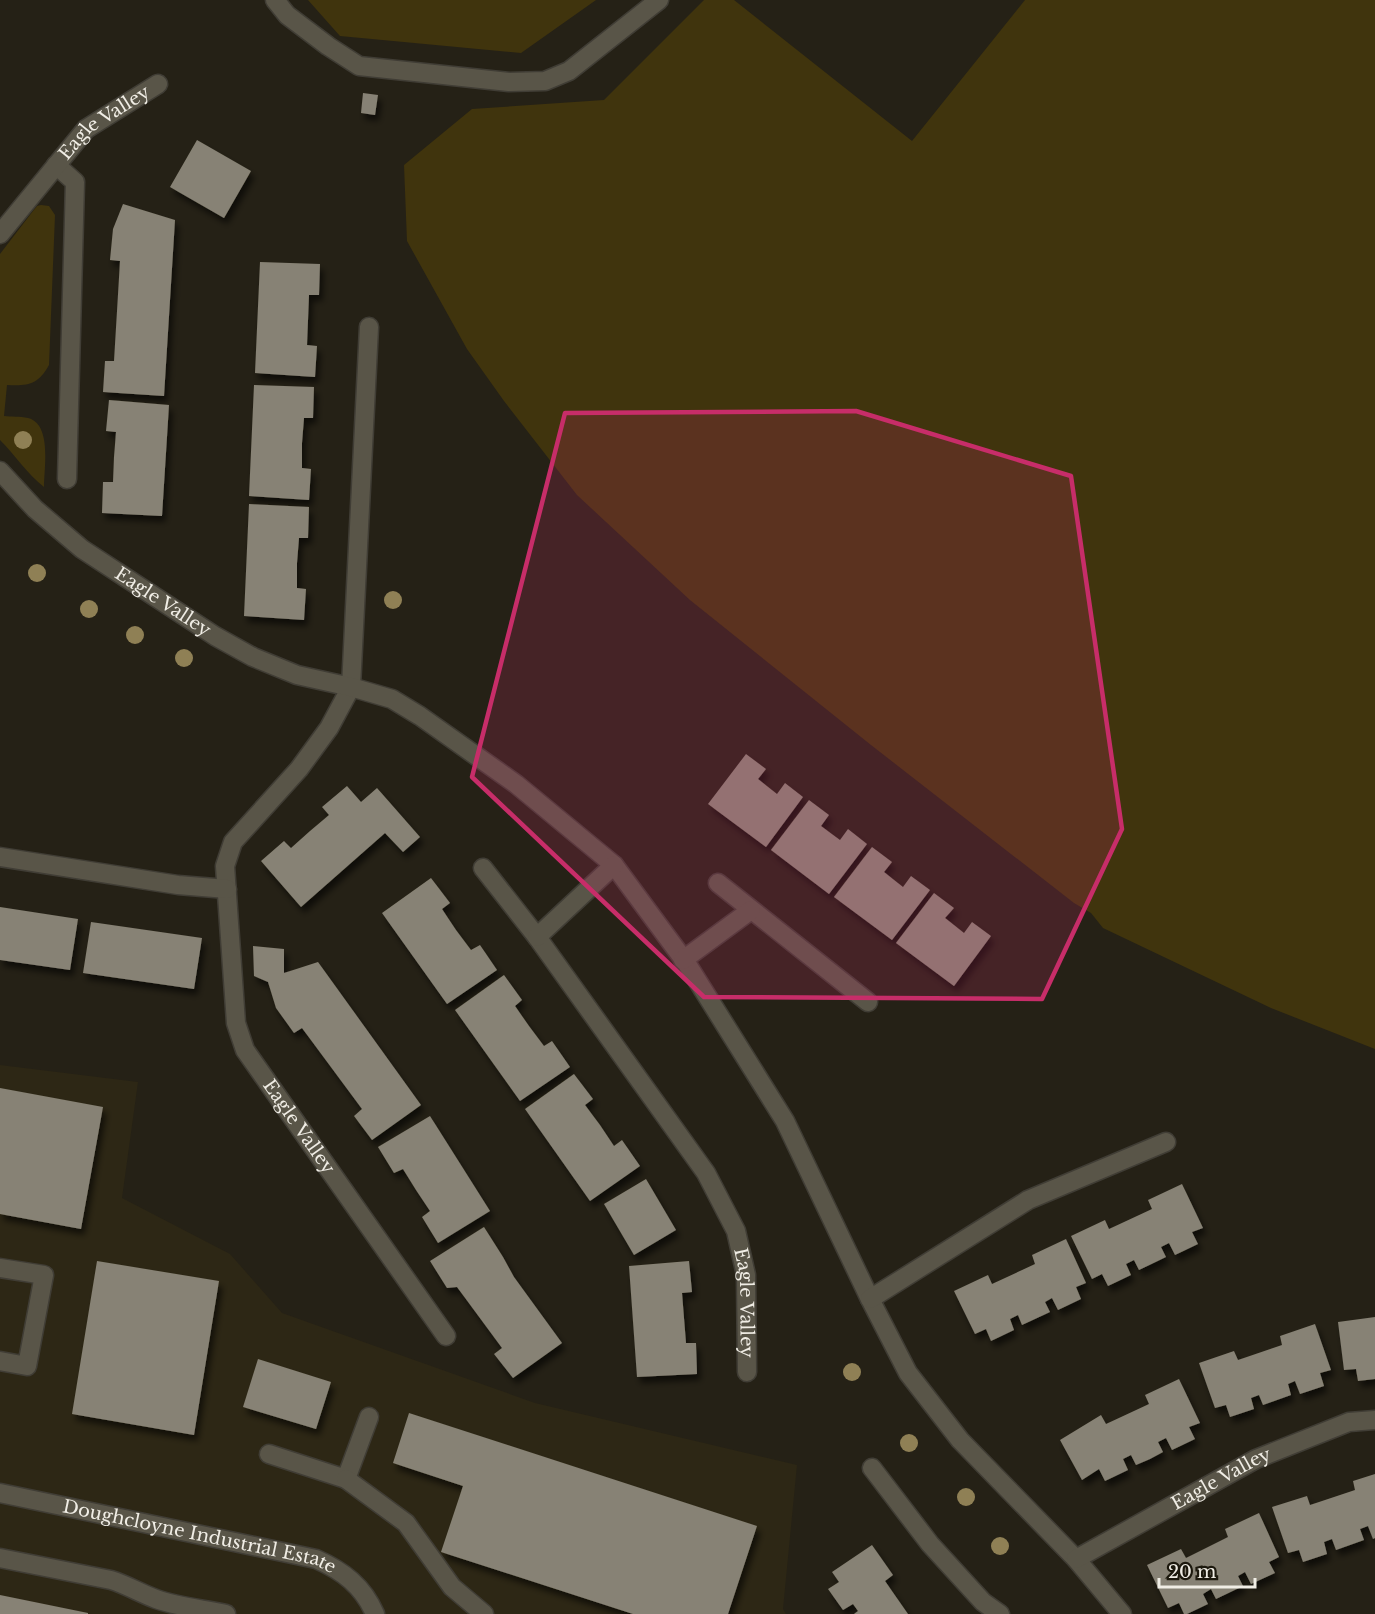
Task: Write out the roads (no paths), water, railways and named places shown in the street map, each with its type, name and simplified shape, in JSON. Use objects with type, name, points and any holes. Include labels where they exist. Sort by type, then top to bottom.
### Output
[{"type":"street","points":[[275,0],[286,15],[359,66],[509,82],[545,81],[569,71],[659,0]]},
{"type":"street","name":"Eagle Valley","points":[[0,234],[86,129],[158,84]]},
{"type":"street","name":"Eagle Valley","points":[[56,165],[75,182],[67,479]]},
{"type":"street","name":"Eagle Valley","points":[[369,327],[351,687],[329,728],[299,769],[233,842],[225,866],[236,1023],[245,1050],[446,1336]]},
{"type":"street","name":"Eagle Valley","points":[[0,471],[35,509],[82,549],[215,636],[253,657],[297,675],[392,699],[420,716],[516,784],[614,866],[683,960],[785,1121],[908,1373],[960,1440],[1076,1559],[1122,1614]]},
{"type":"street","points":[[0,857],[178,885],[227,889]]},
{"type":"street","points":[[537,937],[614,866]]},
{"type":"street","name":"Eagle Valley","points":[[483,868],[537,937],[706,1173],[736,1231],[746,1275],[747,1372]]},
{"type":"street","points":[[718,883],[868,1002]]},
{"type":"street","points":[[683,960],[751,910]]},
{"type":"street","points":[[870,1299],[1028,1200],[1166,1142]]},
{"type":"street","points":[[0,1268],[44,1275],[27,1365],[0,1361]]},
{"type":"street","points":[[346,1479],[369,1417]]},
{"type":"street","name":"Eagle Valley","points":[[1076,1559],[1256,1459],[1349,1422],[1375,1420]]},
{"type":"street","points":[[269,1454],[346,1479],[406,1523],[452,1587],[484,1614]]},
{"type":"street","points":[[872,1468],[930,1544],[983,1602],[1000,1614]]},
{"type":"street","name":"Doughcloyne Industrial Estate","points":[[0,1494],[316,1559],[336,1568],[353,1582],[369,1599],[375,1614]]},
{"type":"street","points":[[0,1558],[111,1580],[154,1598],[226,1614]]}]
